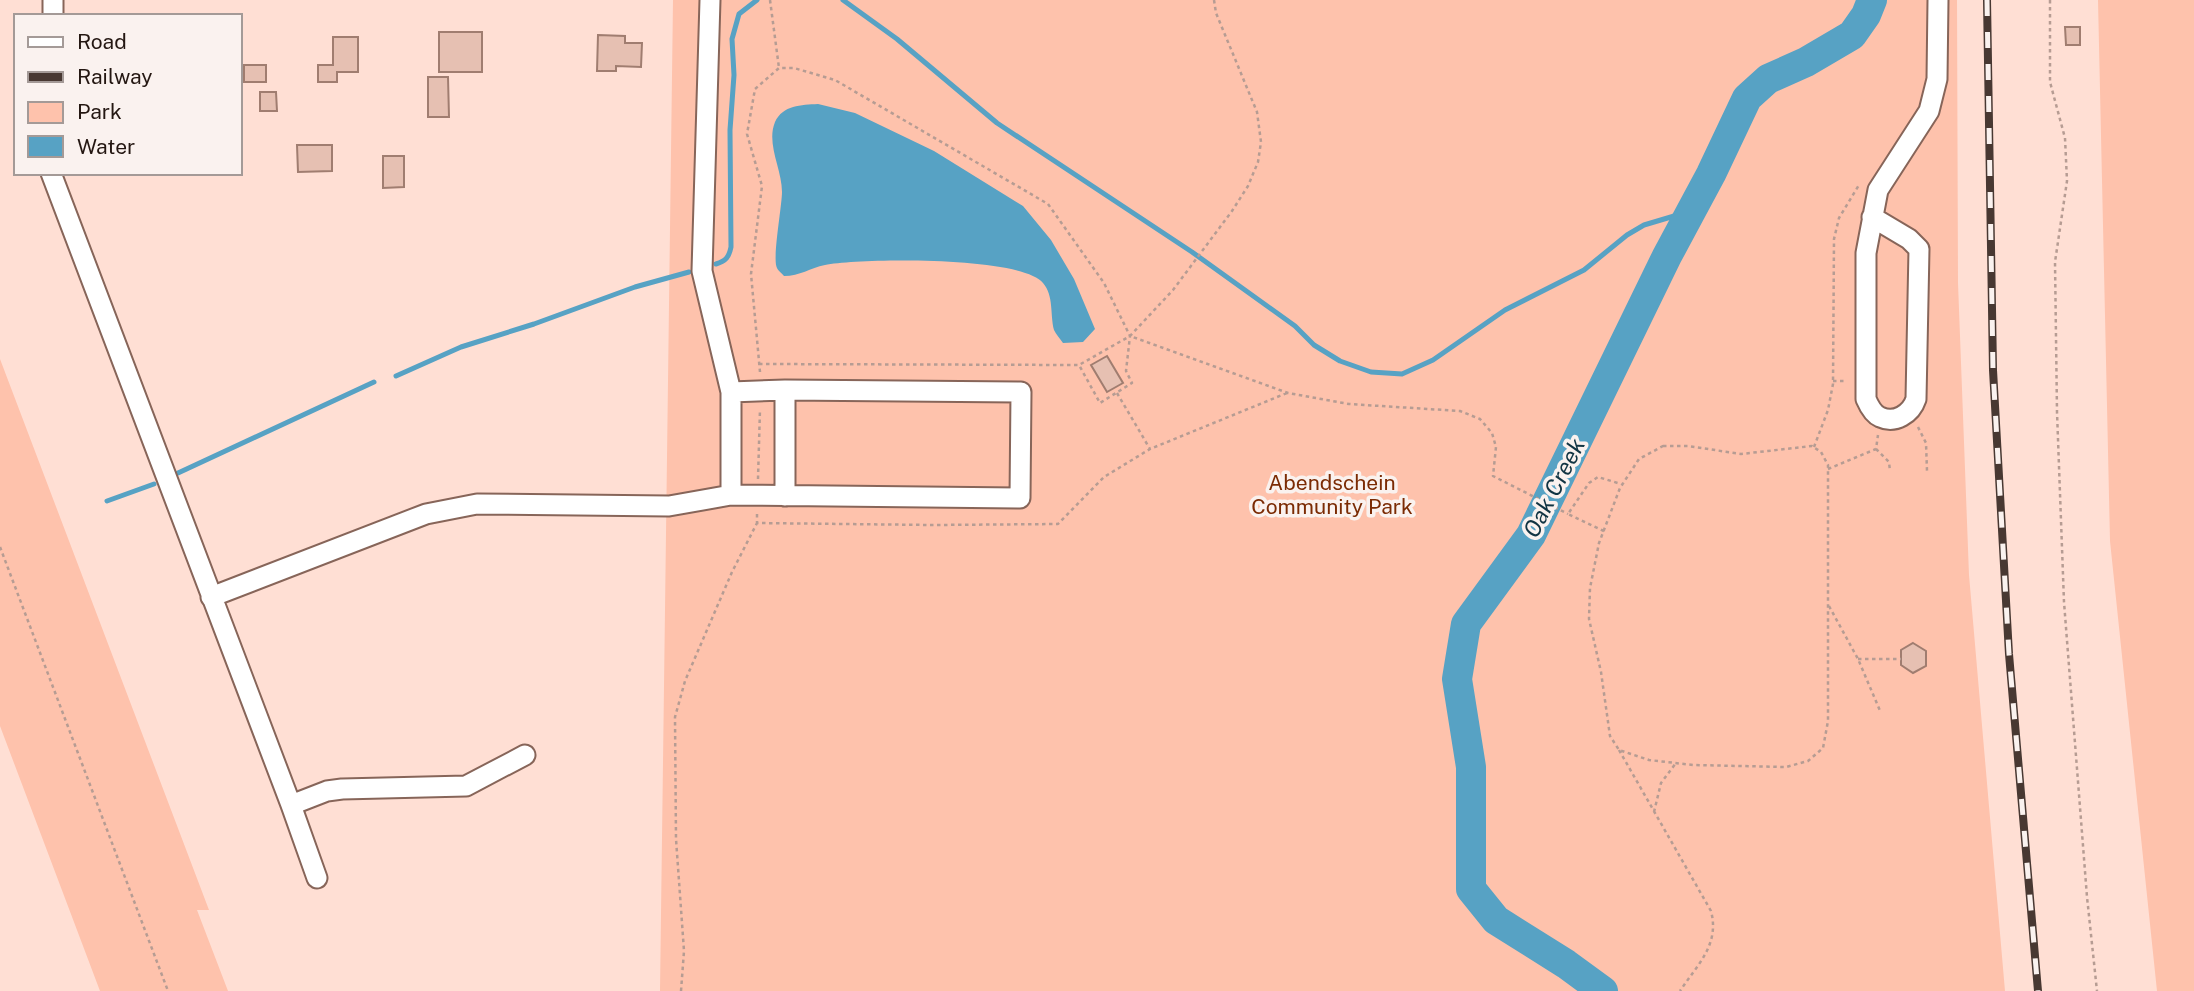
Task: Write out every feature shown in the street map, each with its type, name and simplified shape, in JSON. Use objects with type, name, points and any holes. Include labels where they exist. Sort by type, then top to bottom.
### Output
[{"type":"street","points":[[710,0],[702,271],[731,392],[732,495]]},
{"type":"street","points":[[1872,217],[1909,239],[1919,249],[1916,399],[1907,414],[1897,418],[1880,417],[1866,399],[1866,253],[1872,217],[1878,190],[1929,111],[1937,79],[1938,0]]},
{"type":"street","points":[[52,175],[317,878]]},
{"type":"street","points":[[785,390],[785,496]]},
{"type":"street","points":[[211,597],[426,514],[449,508],[522,503],[669,506],[732,495],[1020,498],[1021,391],[731,392]]},
{"type":"street","points":[[291,805],[327,791],[342,789],[466,786],[525,755]]},
{"type":"path","points":[[770,0],[779,68]]},
{"type":"path","points":[[759,364],[1079,365],[1130,336],[1173,290],[1248,186],[1258,162],[1261,142],[1257,112],[1216,13],[1214,0]]},
{"type":"path","points":[[2050,0],[2050,82],[2066,138],[2066,170],[2054,262],[2064,602],[2097,991]]},
{"type":"path","points":[[760,382],[751,274],[762,186],[747,134],[755,89],[779,68],[794,68],[835,80],[1048,204],[1104,283],[1130,336],[1126,371],[1132,383],[1100,403],[1079,365]]},
{"type":"path","points":[[1130,336],[1287,393],[1349,404],[1460,411],[1480,419],[1492,433],[1496,447],[1493,476],[1604,531]]},
{"type":"path","points":[[1117,393],[1150,449]]},
{"type":"path","points":[[1907,414],[1914,420],[1926,443],[1927,471]]},
{"type":"path","points":[[1876,449],[1880,417]]},
{"type":"path","points":[[1619,750],[1649,760],[1751,768],[1786,767],[1808,761],[1823,748],[1828,721],[1828,469],[1821,452],[1812,446],[1741,454],[1688,446],[1663,446],[1639,459],[1622,485],[1604,531],[1590,588],[1589,619],[1601,672],[1610,736],[1711,911],[1715,925],[1710,947],[1680,991]]},
{"type":"path","points":[[1828,469],[1876,449]]},
{"type":"path","points":[[1876,449],[1889,462],[1890,471]]},
{"type":"path","points":[[1568,514],[1589,483],[1598,477],[1622,485]]},
{"type":"path","points":[[681,991],[684,951],[676,839],[675,717],[685,681],[732,572],[757,523]]},
{"type":"path","points":[[0,547],[168,991]]},
{"type":"path","points":[[1828,604],[1858,659],[1881,713]]},
{"type":"path","points":[[1858,659],[1901,659]]},
{"type":"path","points":[[1654,812],[1661,783],[1676,763]]},
{"type":"green space","name":"Abendschein Community Park","points":[[673,0],[1957,0],[1958,283],[1969,575],[2005,991],[660,991]]},
{"type":"green space","points":[[2098,0],[2194,0],[2194,991],[2157,991],[2110,541]]},
{"type":"green space","points":[[0,359],[209,910],[197,910],[228,991],[100,991],[0,726]]},
{"type":"water","points":[[818,104],[855,113],[934,151],[1023,206],[1051,240],[1074,279],[1095,329],[1083,342],[1063,343],[1054,330],[1050,299],[1043,283],[1029,274],[1005,268],[939,261],[871,261],[825,265],[784,276],[776,263],[782,192],[773,148],[773,130],[778,116],[788,109]]},
{"type":"building","points":[[2065,27],[2080,27],[2080,45],[2066,45]]},
{"type":"building","points":[[439,32],[482,32],[482,72],[439,72]]},
{"type":"building","points":[[598,35],[625,36],[625,43],[642,43],[641,67],[616,66],[616,71],[597,71]]},
{"type":"building","points":[[333,37],[358,37],[358,72],[337,72],[337,82],[318,82],[318,65],[333,65]]},
{"type":"building","points":[[244,65],[266,65],[266,82],[244,82]]},
{"type":"building","points":[[428,77],[448,77],[449,117],[428,117]]},
{"type":"building","points":[[260,92],[276,92],[277,111],[260,111]]},
{"type":"building","points":[[297,145],[332,145],[332,171],[298,172]]},
{"type":"building","points":[[383,156],[404,156],[404,187],[383,188]]},
{"type":"building","points":[[1107,356],[1123,383],[1107,392],[1091,365]]},
{"type":"building","points":[[1913,643],[1926,651],[1926,666],[1913,673],[1901,665],[1901,650]]},
{"type":"waterway","points":[[716,264],[726,258],[731,247],[730,130],[734,75],[732,39],[739,14],[757,0]]},
{"type":"waterway","points":[[843,0],[897,39],[997,123],[1192,252],[1295,326],[1314,345],[1340,361],[1371,372],[1402,374],[1433,360],[1505,310],[1584,270],[1627,235],[1644,225],[1691,211]]},
{"type":"waterway","name":"Oak Creek","points":[[1603,991],[1496,920],[1471,889],[1471,767],[1457,679],[1466,624],[1531,535],[1747,98],[1768,79],[1806,62],[1852,35],[1866,15],[1872,0]]},
{"type":"waterway","points":[[396,376],[461,347],[635,287],[689,272]]},
{"type":"waterway","points":[[178,473],[374,382]]},
{"type":"waterway","points":[[107,501],[154,484]]},
{"type":"railway","points":[[1987,0],[1993,370],[2009,654],[2038,991]]}]
